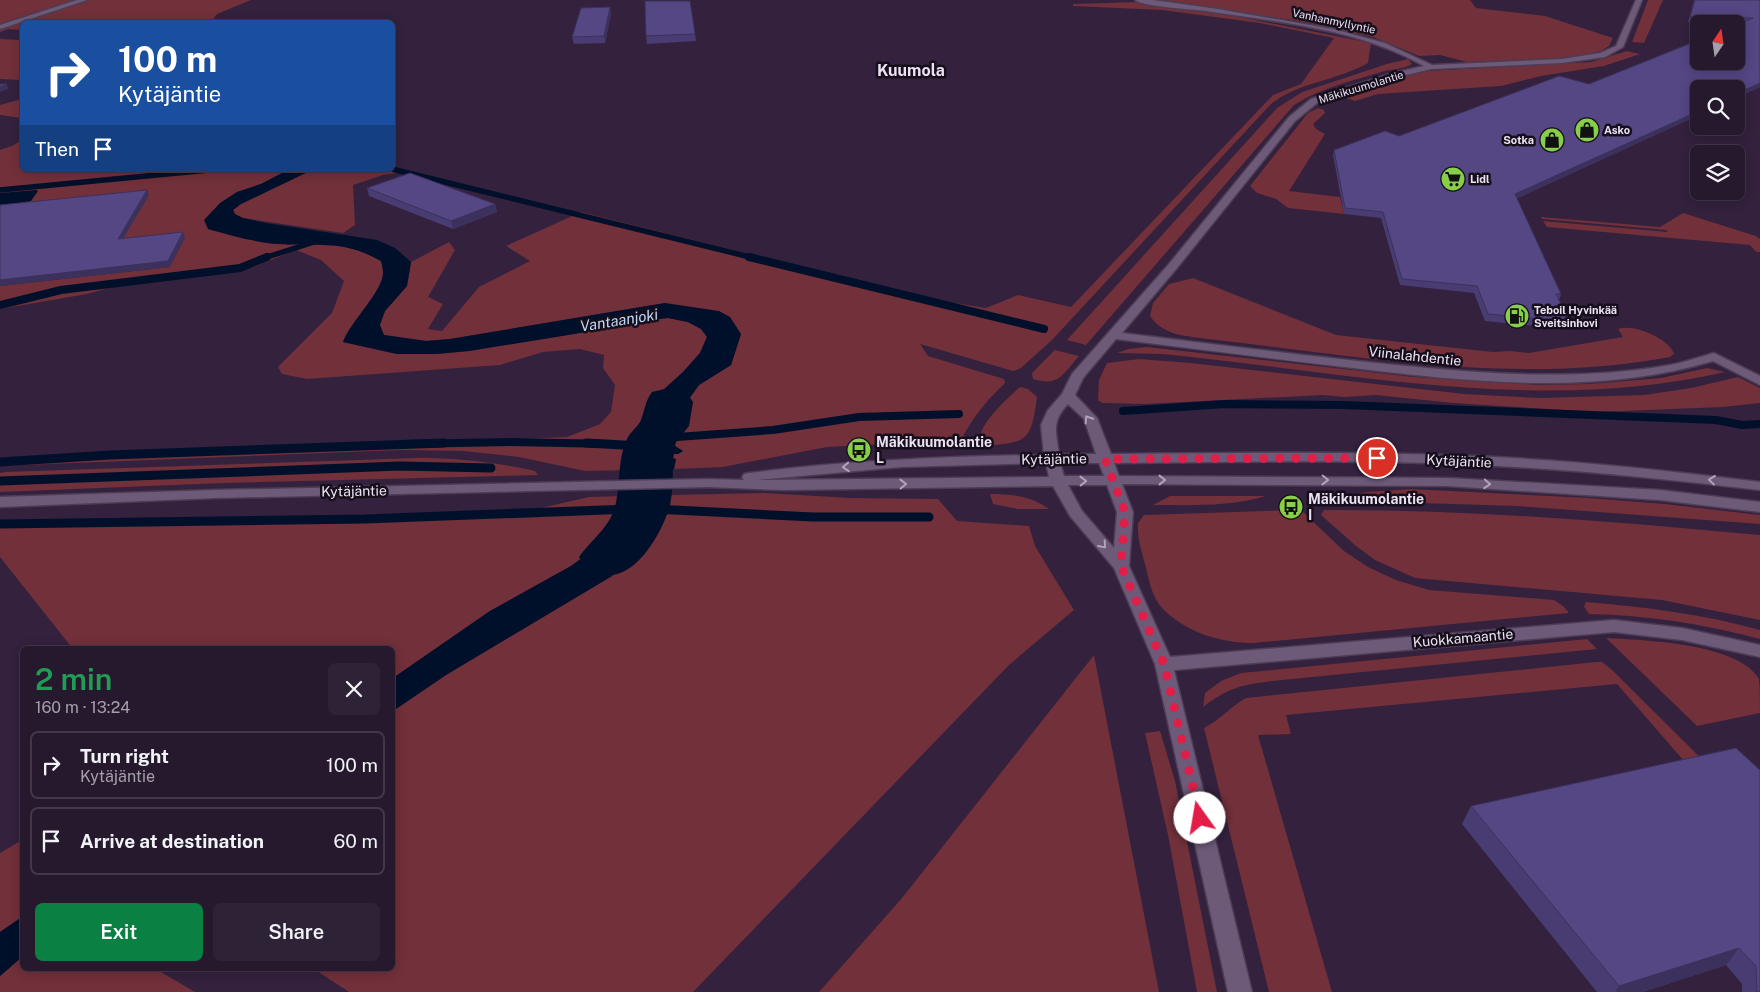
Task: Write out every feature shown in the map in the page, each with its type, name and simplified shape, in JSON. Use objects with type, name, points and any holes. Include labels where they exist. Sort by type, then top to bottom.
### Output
[{"type":"street","points":[[24,20],[84,0]]},
{"type":"street","name":"Vanhanmyllyntie","points":[[1138,0],[1218,10],[1349,35],[1388,45],[1431,67]]},
{"type":"street","name":"Mäkikuumolantie","points":[[1121,566],[1075,513],[1058,481],[1052,460],[1048,425],[1055,410],[1068,396],[1077,377],[1173,266],[1292,119],[1314,101],[1396,75],[1431,67],[1562,61],[1602,55],[1619,47],[1639,0]]},
{"type":"street","points":[[0,28],[20,21]]},
{"type":"street","name":"Viinalahdentie","points":[[1112,335],[1339,363],[1523,380],[1571,380],[1612,377],[1672,369],[1714,357],[1760,381]]},
{"type":"street","points":[[1068,396],[1090,418],[1125,512],[1121,566],[1164,664],[1240,992]]},
{"type":"street","name":"Kytäjäntie","points":[[708,483],[788,472],[972,460],[1321,457],[1439,459],[1668,476],[1760,486]]},
{"type":"street","name":"Kytäjäntie","points":[[0,502],[215,494],[708,483],[784,486],[1114,480],[1448,482],[1660,495],[1760,507]]},
{"type":"street","name":"Kuokkamaantie","points":[[1164,664],[1614,626],[1682,634],[1760,651]]},
{"type":"shaded area","points":[[0,0],[74,0],[0,24]]},
{"type":"shaded area","points":[[89,0],[251,0],[217,14],[212,20],[30,20]]},
{"type":"shaded area","points":[[1156,0],[1470,0],[1476,8],[1545,16],[1613,38],[1609,46],[1601,51],[1586,55],[1553,59],[1467,62],[1440,55],[1419,56],[1373,37],[1299,21]]},
{"type":"shaded area","points":[[1648,0],[1663,0],[1644,43],[1632,42]]},
{"type":"shaded area","points":[[1138,2],[1229,15],[1371,43],[1368,63],[1343,74],[1292,91],[1270,105],[1052,340],[1021,368],[1013,371],[920,344],[928,356],[1004,379],[1005,383],[980,410],[961,440],[827,447],[723,467],[674,469],[676,459],[664,457],[665,454],[678,454],[683,451],[671,444],[683,407],[699,385],[731,365],[741,334],[665,303],[450,339],[426,341],[384,335],[379,325],[385,311],[407,286],[411,262],[449,242],[455,250],[428,297],[443,304],[428,329],[442,331],[479,287],[530,261],[506,246],[581,212],[930,299],[986,308],[1018,295],[1071,307],[1273,95],[1301,84],[1334,38],[1260,23],[1162,10],[1073,6],[1073,4]]},
{"type":"shaded area","points":[[20,24],[20,30],[8,29],[0,32],[0,30]]},
{"type":"shaded area","points":[[0,39],[20,40],[20,80],[0,79]]},
{"type":"shaded area","points":[[1627,51],[1640,54],[1604,66],[1541,76],[1501,86],[1378,94],[1355,101],[1339,96],[1401,76],[1427,71],[1591,62]]},
{"type":"shaded area","points":[[1408,59],[1412,64],[1409,66],[1338,85],[1294,105],[1086,345],[1067,340],[1277,108],[1302,92]]},
{"type":"shaded area","points":[[20,100],[20,118],[0,115],[0,105]]},
{"type":"shaded area","points":[[1318,108],[1324,110],[1325,113],[1313,124],[1316,129],[1325,134],[1289,191],[1340,197],[1344,214],[1288,208],[1276,199],[1257,193],[1250,186],[1308,113]]},
{"type":"shaded area","points":[[20,141],[20,172],[284,172],[261,184],[237,192],[208,229],[245,239],[279,244],[336,244],[364,252],[381,261],[383,268],[382,281],[343,342],[397,354],[436,354],[469,351],[580,333],[630,322],[668,318],[688,322],[701,329],[707,337],[700,353],[661,392],[650,411],[653,425],[630,445],[633,470],[585,471],[519,457],[463,451],[400,450],[0,466],[0,460],[21,458],[567,437],[600,424],[611,412],[615,385],[603,368],[604,355],[580,349],[543,352],[500,365],[307,379],[282,374],[278,367],[332,313],[344,281],[321,260],[296,250],[251,268],[119,285],[87,294],[0,309],[0,286],[170,267],[0,257],[0,150]]},
{"type":"shaded area","points":[[395,170],[403,172],[383,175],[353,185],[355,225],[343,233],[243,218],[235,215],[233,210],[241,204],[308,172],[395,172]]},
{"type":"shaded area","points":[[1683,213],[1756,236],[1760,239],[1760,252],[1756,252],[1750,245],[1547,227],[1543,221],[1668,232],[1666,230],[1542,219],[1541,217],[1660,227]]},
{"type":"shaded area","points":[[1193,278],[1336,335],[1493,352],[1529,353],[1623,337],[1618,329],[1633,328],[1650,334],[1666,343],[1674,354],[1670,357],[1612,365],[1555,369],[1497,369],[1381,360],[1192,337],[1176,334],[1155,323],[1150,316],[1153,303],[1169,284]]},
{"type":"shaded area","points":[[1147,347],[1414,377],[1538,385],[1590,384],[1661,378],[1707,368],[1725,372],[1655,384],[1585,390],[1514,390],[1373,379],[1162,354],[1117,353],[1128,349]]},
{"type":"shaded area","points":[[1055,350],[1079,356],[1055,380],[1042,381],[1033,379],[1032,373]]},
{"type":"shaded area","points":[[1139,359],[1191,363],[1464,394],[1540,398],[1644,395],[1691,388],[1738,377],[1760,388],[1760,403],[1723,407],[1596,412],[1453,403],[1376,395],[1344,397],[1323,395],[1144,404],[1102,403],[1098,400],[1099,380],[1107,363]]},
{"type":"shaded area","points":[[1020,387],[1028,389],[1037,397],[1032,425],[1028,433],[1023,438],[1007,444],[980,447],[981,431],[992,414]]},
{"type":"shaded area","points":[[417,458],[491,463],[535,471],[538,475],[225,483],[0,492],[0,473],[5,472]]},
{"type":"shaded area","points":[[1411,489],[1589,498],[1665,504],[1760,515],[1760,524],[1517,506],[1323,500],[1366,492]]},
{"type":"shaded area","points":[[765,493],[851,498],[938,499],[957,521],[1029,526],[1035,546],[1074,610],[1009,665],[693,992],[349,992],[317,971],[395,971],[395,710],[446,675],[612,576],[643,545],[661,519],[670,495]]},
{"type":"shaded area","points":[[990,494],[1021,497],[1036,501],[1049,509],[1018,509],[993,504]]},
{"type":"shaded area","points":[[625,496],[611,537],[571,566],[490,611],[395,677],[395,646],[71,646],[0,557],[0,524],[365,519],[519,513],[589,497]]},
{"type":"shaded area","points":[[1170,496],[1266,496],[1224,504],[1153,505]]},
{"type":"shaded area","points":[[1292,510],[1303,512],[1344,551],[1368,567],[1396,580],[1429,590],[1554,600],[1569,613],[1241,643],[1217,639],[1194,631],[1173,618],[1160,606],[1152,589],[1139,538],[1138,523],[1144,515]]},
{"type":"shaded area","points":[[1324,510],[1487,514],[1760,535],[1760,620],[1662,600],[1415,578],[1375,560],[1356,546],[1321,515]]},
{"type":"shaded area","points":[[1586,602],[1695,615],[1739,624],[1760,630],[1760,639],[1675,621],[1589,614],[1584,607]]},
{"type":"shaded area","points":[[1606,638],[1665,642],[1712,651],[1732,658],[1748,667],[1759,679],[1760,713],[1697,726]]},
{"type":"shaded area","points":[[1587,639],[1597,649],[1261,682],[1228,691],[1203,707],[1205,693],[1221,681],[1241,673]]},
{"type":"shaded area","points":[[1094,655],[1159,992],[819,992],[902,898]]},
{"type":"shaded area","points":[[1602,662],[1611,669],[1711,768],[1684,761],[1617,684],[1286,715],[1291,734],[1258,735],[1332,992],[1269,992],[1204,728],[1246,698]]},
{"type":"shaded area","points":[[1160,731],[1175,781],[1217,992],[1197,992],[1168,835],[1145,733]]},
{"type":"shaded area","points":[[20,841],[20,918],[0,932],[0,853]]},
{"type":"shaded area","points":[[20,959],[20,971],[159,971],[195,992],[0,992],[0,976]]},
{"type":"water","points":[[284,172],[308,172],[241,204],[233,210],[235,214],[243,218],[266,223],[377,240],[395,248],[411,262],[407,286],[385,311],[380,325],[384,335],[426,341],[450,339],[665,303],[719,311],[730,317],[741,334],[731,365],[699,385],[683,407],[672,444],[683,451],[678,454],[665,454],[664,457],[676,459],[674,469],[633,470],[630,445],[635,432],[653,425],[650,411],[661,392],[700,353],[707,337],[701,329],[688,322],[668,318],[630,322],[580,333],[469,351],[436,354],[397,354],[343,342],[382,280],[383,268],[381,261],[354,249],[331,245],[295,245],[262,242],[208,229],[204,220],[220,203],[237,192],[261,184]]},
{"type":"water","points":[[38,191],[31,201],[0,206],[0,193]]},
{"type":"water","points":[[670,495],[661,519],[643,545],[612,576],[446,675],[395,710],[395,677],[490,611],[571,566],[611,537],[625,496]]},
{"type":"water","points":[[20,918],[20,959],[0,976],[0,932]]},
{"type":"building","points":[[1695,0],[1760,0],[1760,83],[1745,90],[1745,80],[1690,80],[1690,115],[1515,194],[1561,294],[1556,294],[1570,322],[1488,314],[1477,286],[1402,279],[1383,212],[1345,208],[1334,150],[1385,131],[1399,136],[1559,76],[1589,84],[1690,44],[1690,70],[1745,70],[1745,21],[1753,18],[1745,18],[1745,15],[1691,15]]},
{"type":"building","points":[[645,1],[690,1],[695,34],[646,36]]},
{"type":"building","points":[[610,7],[604,36],[572,37],[581,8]]},
{"type":"building","points":[[410,173],[495,204],[451,221],[367,188]]},
{"type":"building","points":[[147,190],[118,239],[183,232],[168,261],[0,280],[0,205]]},
{"type":"building","points":[[1736,748],[1760,770],[1760,992],[1757,992],[1756,966],[1739,948],[1619,986],[1471,806]]},
{"type":"waterway","points":[[395,170],[754,258]]},
{"type":"waterway","points":[[0,190],[188,172]]},
{"type":"waterway","points":[[267,257],[317,241]]},
{"type":"waterway","points":[[0,305],[61,290],[240,268],[267,257]]},
{"type":"waterway","points":[[749,257],[1044,329]]},
{"type":"waterway","name":"Vantaanjoki","points":[[608,557],[626,541],[642,508],[648,451],[652,438],[664,426],[669,402]]},
{"type":"waterway","points":[[1123,411],[1225,404],[1344,405],[1716,420],[1742,425],[1760,424]]},
{"type":"waterway","points":[[663,438],[773,430],[859,417],[959,414]]},
{"type":"waterway","points":[[427,444],[512,442],[600,444]]},
{"type":"waterway","points":[[427,444],[444,443]]},
{"type":"waterway","points":[[586,443],[600,444]]},
{"type":"waterway","points":[[406,444],[427,444]]},
{"type":"waterway","points":[[0,462],[110,455],[427,444]]},
{"type":"waterway","points":[[600,444],[612,444]]},
{"type":"waterway","points":[[600,444],[642,446]]},
{"type":"waterway","points":[[0,481],[400,466],[491,468]]},
{"type":"waterway","points":[[0,524],[365,519],[631,509]]},
{"type":"waterway","points":[[654,509],[813,517],[929,517]]},
{"type":"place","name":"Asko","points":[[1587,130]]},
{"type":"place","name":"Sotka","points":[[1552,140]]},
{"type":"place","name":"Lidl","points":[[1453,179]]},
{"type":"place","name":"Teboil Hyvinkää Sveitsinhovi","points":[[1517,316]]},
{"type":"place","name":"Mäkikuumolantie L","points":[[859,450]]},
{"type":"place","name":"Mäkikuumolantie I","points":[[1291,507]]},
{"type":"district","name":"Kuumola","points":[[911,70]]},
{"type":"route","points":[[1200,818],[1164,664],[1121,566],[1125,512],[1105,459],[1377,458]]}]
